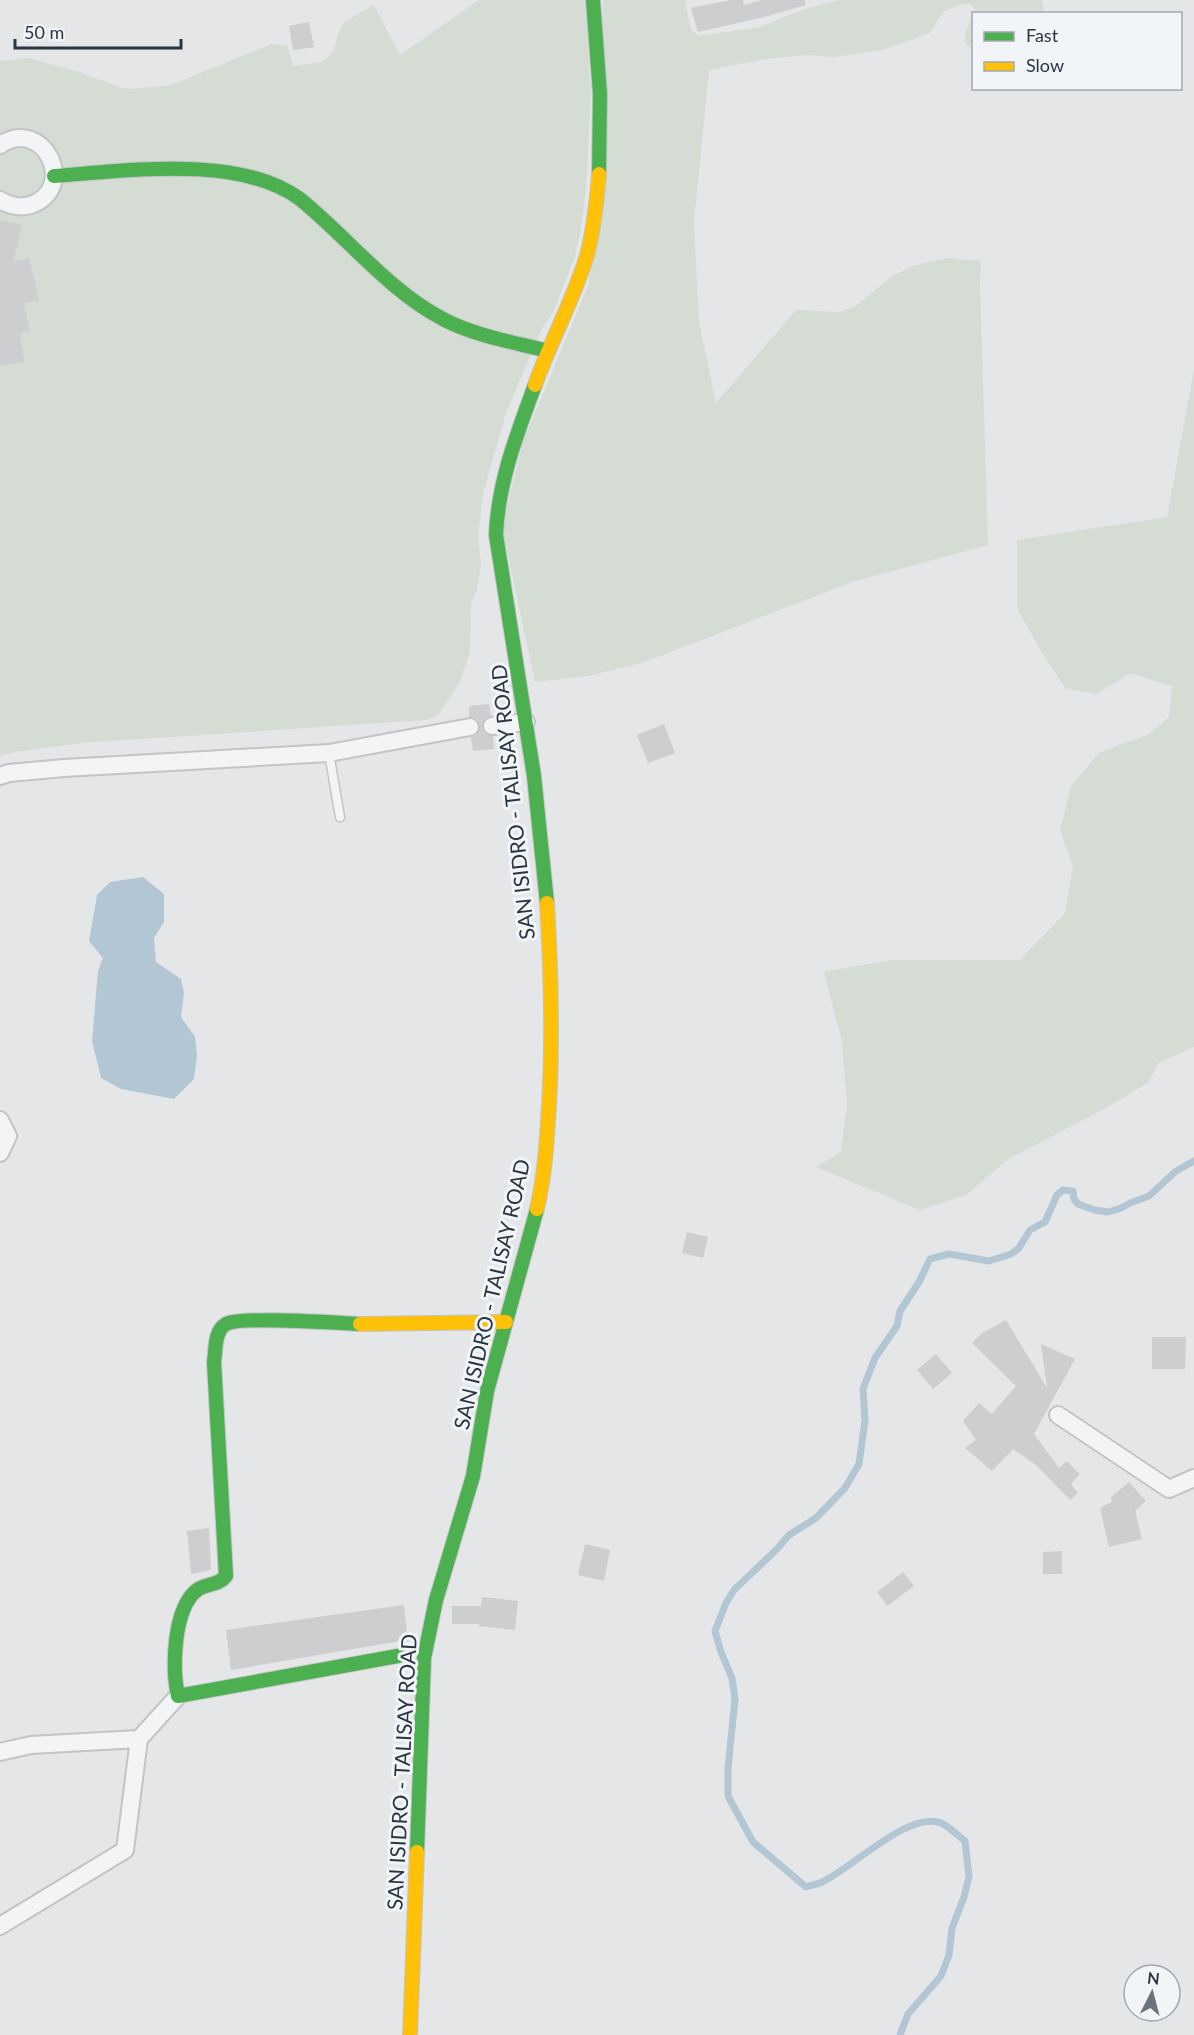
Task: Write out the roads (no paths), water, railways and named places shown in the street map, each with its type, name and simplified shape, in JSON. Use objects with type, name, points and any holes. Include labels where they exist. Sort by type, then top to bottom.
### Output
[{"type":"street","name":"SAN ISIDRO - TALISAY ROAD","points":[[410,2035],[424,1658],[436,1600],[473,1476],[487,1390],[531,1236],[544,1178],[552,1018],[541,837],[526,722],[496,535],[496,513],[503,479],[548,351],[579,278],[592,232],[600,116],[593,0]]},
{"type":"street","points":[[0,145],[17,138],[30,139],[40,144],[49,153],[54,176],[51,186],[37,202],[16,207],[0,200]]},
{"type":"street","points":[[54,176],[193,169],[234,174],[271,183],[306,202],[389,279],[433,313],[476,332],[548,351]]},
{"type":"street","points":[[492,726],[526,722]]},
{"type":"street","points":[[0,776],[9,772],[64,768],[329,753],[470,727]]},
{"type":"street","points":[[0,1120],[8,1136],[0,1153]]},
{"type":"street","points":[[178,1696],[176,1687],[179,1622],[183,1605],[201,1587],[224,1580],[227,1570],[214,1362],[216,1341],[221,1327],[235,1321],[260,1320],[353,1323],[506,1322]]},
{"type":"street","points":[[1058,1415],[1169,1489],[1194,1478]]},
{"type":"street","points":[[0,1926],[125,1850],[138,1739],[178,1696],[403,1655]]},
{"type":"street","points":[[0,1752],[31,1745],[138,1739]]},
{"type":"lane","points":[[329,753],[340,817]]},
{"type":"water","points":[[143,877],[164,894],[164,922],[154,938],[156,962],[181,979],[184,993],[181,1017],[195,1037],[197,1055],[194,1079],[174,1099],[121,1089],[101,1078],[92,1041],[98,971],[103,958],[89,941],[97,895],[110,882]]},
{"type":"waterway","points":[[900,2035],[908,2014],[941,1976],[949,1955],[952,1928],[969,1876],[965,1841],[938,1822],[925,1822],[911,1826],[880,1843],[836,1874],[806,1887],[753,1842],[728,1796],[728,1768],[735,1699],[732,1678],[715,1631],[734,1590],[789,1535],[816,1518],[845,1488],[859,1464],[865,1420],[863,1389],[875,1358],[897,1326],[900,1311],[919,1282],[930,1259],[949,1254],[989,1261],[1011,1254],[1019,1248],[1030,1230],[1045,1222],[1057,1195],[1063,1190],[1073,1191],[1074,1199],[1078,1204],[1108,1212],[1149,1196],[1176,1171],[1194,1161]]}]
